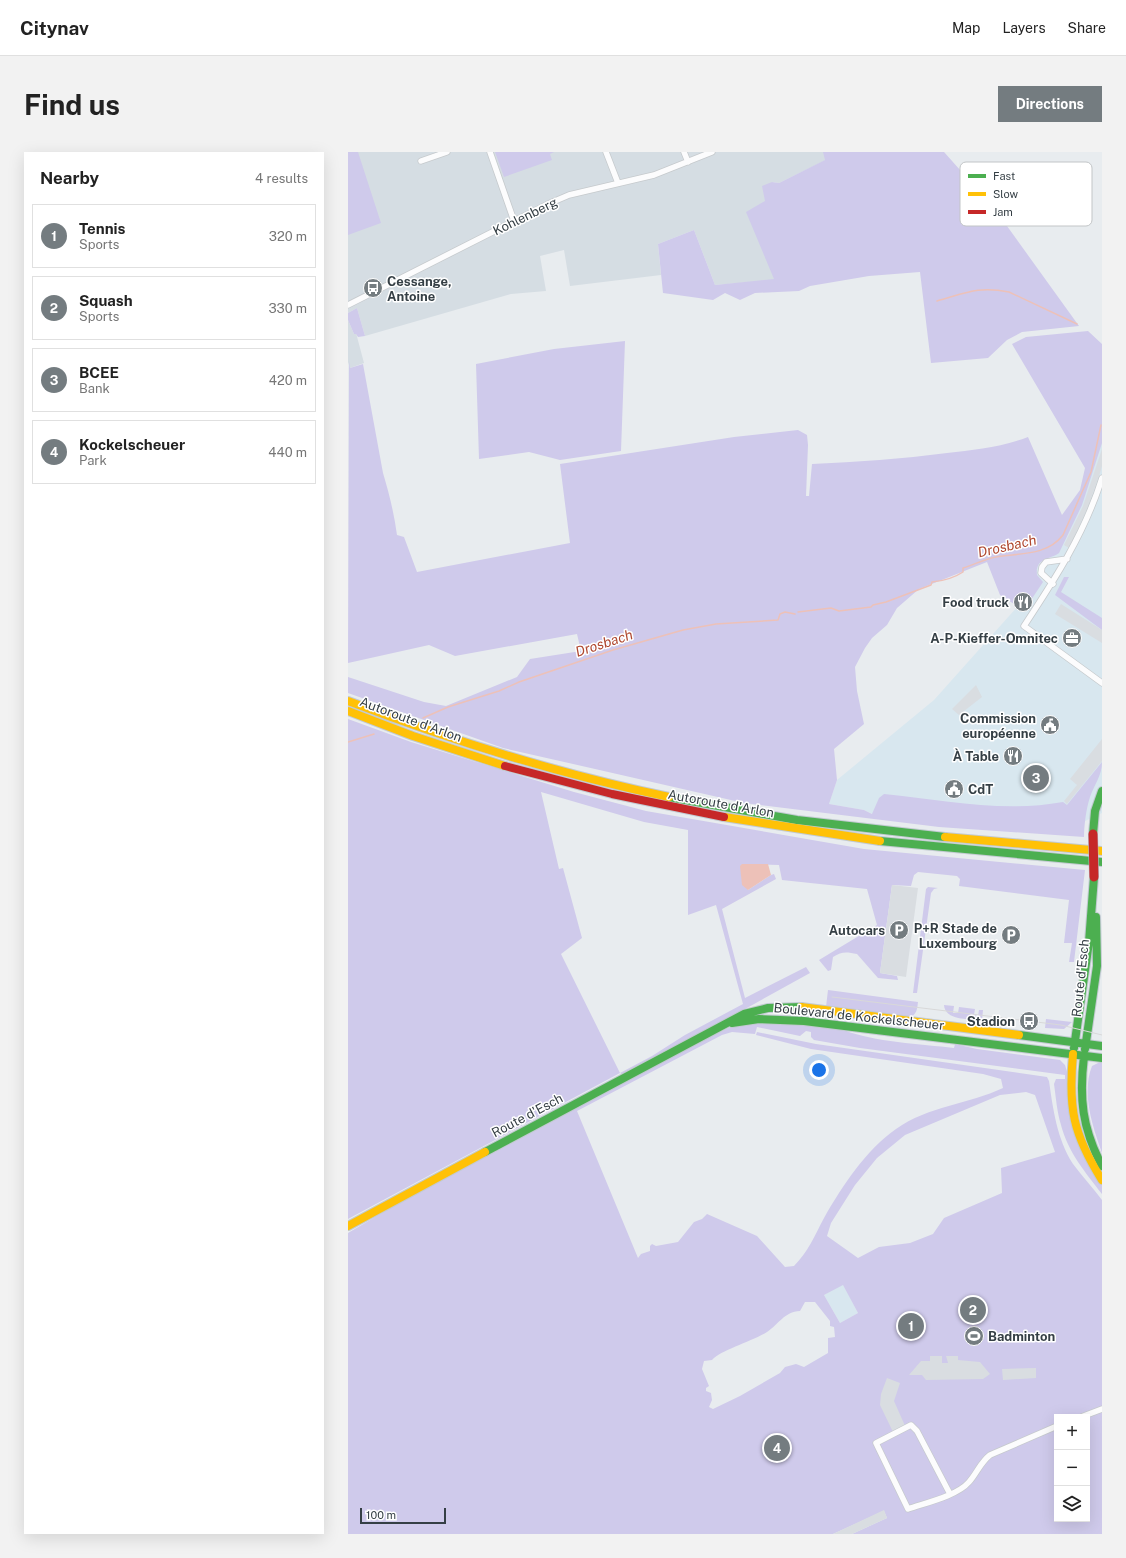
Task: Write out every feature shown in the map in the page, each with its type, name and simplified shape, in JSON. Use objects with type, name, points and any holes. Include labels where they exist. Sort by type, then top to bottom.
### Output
[{"type":"main road","name":"Autoroute d'Arlon","points":[[348,701],[417,727],[514,758],[591,780],[680,800],[798,820],[886,831],[1102,851]]},
{"type":"main road","name":"Autoroute d'Arlon","points":[[348,711],[452,748],[512,767],[635,800],[682,810],[885,842],[1102,862]]},
{"type":"main road","name":"Route d'Esch","points":[[1102,791],[1095,811],[1093,834],[1094,903],[1099,944],[1080,1086],[1081,1113],[1091,1145],[1102,1166]]},
{"type":"main road","name":"Route d'Esch","points":[[1094,903],[1080,1016],[1074,1042],[1070,1092],[1074,1124],[1080,1145],[1102,1180]]},
{"type":"main road","name":"Boulevard de Kockelscheuer","points":[[718,1028],[730,1019],[752,1010],[763,1007],[788,1006],[1102,1046]]},
{"type":"main road","name":"Boulevard de Kockelscheuer","points":[[718,1028],[748,1019],[782,1019],[1102,1058]]},
{"type":"main road","name":"Route d'Esch","points":[[348,1226],[718,1028]]},
{"type":"street","points":[[421,161],[447,152]]},
{"type":"street","points":[[490,152],[514,221]]},
{"type":"street","points":[[606,152],[618,183]]},
{"type":"street","points":[[684,152],[688,162]]},
{"type":"street","name":"Kohlenberg","points":[[348,305],[514,221],[569,195],[654,175],[712,152]]},
{"type":"street","points":[[1102,478],[1081,532],[1067,559],[1053,584],[1024,626],[1102,683]]},
{"type":"street","points":[[1053,584],[1041,573],[1042,567],[1046,562],[1067,559]]},
{"type":"street","points":[[1089,1414],[1102,1409]]},
{"type":"street","points":[[950,1494],[917,1431],[911,1425],[876,1443],[908,1509],[950,1494],[966,1486],[982,1462],[990,1456],[1054,1427]]},
{"type":"shaded area","points":[[348,152],[824,152],[826,160],[779,183],[772,182],[765,201],[775,280],[715,285],[694,230],[658,244],[661,275],[570,286],[564,250],[540,256],[546,291],[511,294],[365,336],[357,308],[348,313]]},
{"type":"shaded area","points":[[348,152],[358,152],[381,223],[348,235]]},
{"type":"shaded area","points":[[495,152],[554,152],[550,154],[552,160],[504,177]]},
{"type":"shaded area","points":[[823,152],[944,152],[960,170],[960,226],[1007,226],[1079,326],[1022,332],[1007,340],[988,358],[931,363],[920,272],[869,276],[810,286],[799,291],[755,293],[740,300],[725,293],[713,300],[663,293],[658,244],[694,230],[715,285],[774,279],[746,212],[765,201],[762,186],[772,182],[779,183],[825,160]]},
{"type":"shaded area","points":[[357,308],[365,336],[358,337],[354,334],[348,320],[348,313]]},
{"type":"shaded area","points":[[348,320],[354,334],[356,333],[364,363],[350,368],[348,362]]},
{"type":"shaded area","points":[[1088,331],[1102,344],[1102,443],[1082,505],[1059,553],[1040,562],[1038,565],[1037,575],[1043,582],[1031,600],[1014,604],[1000,595],[987,562],[919,589],[897,608],[887,625],[872,638],[855,667],[857,691],[864,724],[834,749],[837,780],[829,804],[864,810],[872,814],[879,798],[884,794],[996,806],[1041,805],[1063,802],[1067,805],[1102,762],[1101,772],[1087,807],[1084,837],[939,827],[744,803],[503,748],[348,693],[348,677],[424,702],[446,706],[517,677],[530,659],[581,651],[577,634],[455,656],[429,645],[348,663],[349,361],[350,368],[363,364],[383,473],[397,535],[404,537],[417,572],[570,543],[560,464],[734,437],[798,430],[807,435],[806,496],[809,496],[812,464],[896,459],[967,451],[998,446],[1028,437],[1062,515],[1080,490],[1085,468],[1012,344],[1026,337]]},
{"type":"shaded area","points":[[625,341],[621,451],[560,460],[529,452],[479,459],[476,364],[554,349]]},
{"type":"shaded area","points":[[1102,404],[1102,813],[1083,822],[877,816],[864,810],[829,804],[837,780],[934,700],[1018,606],[1037,563],[1084,492]]},
{"type":"shaded area","points":[[1102,449],[1102,466],[1100,473],[1088,507],[1069,548],[1064,545],[1083,506]]},
{"type":"shaded area","points":[[1064,577],[1069,577],[1061,592],[1102,618],[1102,630],[1055,595]]},
{"type":"shaded area","name":"A-P-Kieffer-Omnitec","points":[[1061,604],[1102,630],[1102,643],[1055,614]]},
{"type":"shaded area","points":[[976,685],[982,697],[959,715],[952,709]]},
{"type":"shaded area","points":[[348,719],[411,742],[574,792],[646,811],[864,849],[1085,870],[1074,962],[1069,962],[1072,943],[1064,943],[1069,900],[959,886],[960,879],[957,876],[918,872],[914,875],[911,886],[892,885],[880,973],[897,976],[898,980],[878,978],[857,954],[845,952],[836,955],[833,957],[831,970],[828,971],[819,960],[877,925],[867,889],[782,880],[779,865],[742,864],[748,890],[771,875],[774,874],[776,879],[722,909],[745,998],[806,967],[810,973],[700,1034],[622,1074],[620,1073],[348,1219]],"holes":[[[541,792],[644,822],[688,830],[688,915],[716,905],[743,1004],[685,1035],[652,1056],[620,1073],[561,954],[582,938],[563,868],[559,869]]]},
{"type":"shaded area","points":[[1102,739],[1102,761],[1067,804],[1064,801],[1077,785],[1070,779]]},
{"type":"shaded area","points":[[742,864],[768,864],[771,875],[748,890],[742,885],[740,866]]},
{"type":"shaded area","name":"Autocars","points":[[892,885],[918,888],[906,977],[880,973]]},
{"type":"shaded area","points":[[928,887],[938,888],[934,889],[931,893],[917,993],[913,993],[926,889]]},
{"type":"shaded area","points":[[828,990],[918,1002],[916,1012],[909,1018],[826,1007]]},
{"type":"shaded area","points":[[944,1005],[954,1006],[953,1013],[958,1013],[959,1007],[975,1009],[974,1015],[978,1016],[979,1010],[983,1010],[982,1020],[953,1017],[945,1010]]},
{"type":"shaded area","points":[[1046,1019],[1072,1022],[1064,1029],[1045,1028]]},
{"type":"shaded area","points":[[764,1020],[844,1030],[869,1037],[898,1042],[954,1048],[955,1044],[977,1049],[1060,1060],[1065,1065],[1067,1072],[1068,1108],[1102,1183],[1102,1194],[1083,1170],[1064,1135],[1054,1084],[1056,1079],[1065,1079],[1065,1075],[860,1048],[814,1040],[811,1037],[811,1032],[806,1031],[800,1036],[757,1027],[755,1034],[732,1032],[722,1035],[577,1111],[638,1258],[641,1254],[650,1251],[650,1246],[652,1244],[656,1246],[678,1242],[694,1222],[702,1219],[707,1214],[757,1236],[785,1267],[794,1266],[803,1255],[847,1181],[865,1158],[885,1138],[908,1121],[921,1115],[1003,1088],[1001,1079],[983,1074],[811,1049],[756,1035],[757,1032],[816,1044],[1047,1077],[1049,1081],[1056,1124],[1063,1144],[1073,1164],[1102,1200],[1102,1534],[852,1534],[887,1518],[884,1511],[833,1534],[348,1534],[348,1233],[399,1203],[739,1023]],"holes":[[[1026,1092],[1035,1095],[1055,1152],[1001,1168],[1002,1193],[944,1218],[933,1234],[910,1243],[879,1247],[858,1258],[827,1236],[831,1223],[855,1185],[877,1158],[905,1135],[1000,1095]],[[843,1285],[858,1313],[840,1323],[824,1295]],[[805,1302],[815,1302],[830,1321],[830,1326],[834,1327],[835,1337],[828,1338],[828,1353],[804,1367],[796,1364],[785,1367],[780,1373],[740,1396],[713,1409],[709,1407],[712,1400],[711,1393],[706,1391],[706,1388],[709,1386],[702,1369],[704,1361],[712,1360],[716,1356],[767,1332],[786,1316],[800,1311]]]},
{"type":"shaded area","points":[[1102,1061],[1102,1153],[1092,1121],[1088,1099],[1088,1088],[1092,1066]]},
{"type":"shaded area","points":[[843,1284],[858,1313],[840,1323],[824,1295]]},
{"type":"shaded area","points":[[930,1356],[942,1356],[942,1363],[948,1363],[946,1356],[958,1356],[958,1360],[980,1362],[990,1374],[983,1379],[926,1380],[922,1375],[909,1375],[921,1361],[930,1361]]},
{"type":"shaded area","points":[[1036,1368],[1036,1378],[1003,1380],[1002,1369]]},
{"type":"shaded area","points":[[887,1378],[900,1383],[894,1401],[906,1428],[894,1434],[880,1405],[881,1394]]},
{"type":"shaded area","points":[[884,1510],[887,1518],[852,1534],[833,1534]]},
{"type":"waterway","points":[[937,301],[972,291],[998,290],[1009,292],[1077,324]]},
{"type":"waterway","name":"Drosbach","points":[[798,612],[831,608],[839,611],[871,607],[931,585],[932,582],[952,578],[963,572],[963,568],[983,561],[996,557],[1032,552],[1049,547],[1063,535],[1091,472],[1101,425]]},
{"type":"waterway","name":"Drosbach","points":[[423,718],[448,707],[499,691],[519,682],[613,650],[683,630],[716,624],[778,620],[780,614],[785,612],[795,614]]},
{"type":"waterway","name":"Drosbach","points":[[348,742],[374,734]]},
{"type":"tram line","points":[[832,997],[1061,1025],[1102,1035]]},
{"type":"traffic: fast","points":[[1093,834],[1095,811],[1102,791]]},
{"type":"traffic: fast","points":[[669,797],[797,820],[945,837]]},
{"type":"traffic: fast","points":[[880,841],[1102,862]]},
{"type":"traffic: fast","points":[[1074,1048],[1089,942],[1094,877]]},
{"type":"traffic: fast","points":[[1085,1049],[1097,966],[1096,917]]},
{"type":"traffic: fast","points":[[485,1152],[744,1014],[768,1008],[801,1007]]},
{"type":"traffic: fast","points":[[732,1023],[759,1019],[804,1021],[1102,1058]]},
{"type":"traffic: fast","points":[[1019,1035],[1102,1046]]},
{"type":"traffic: fast","points":[[1084,1056],[1082,1099],[1086,1126],[1095,1152],[1102,1166]]},
{"type":"traffic: slow","points":[[348,701],[427,730],[547,767],[669,797]]},
{"type":"traffic: slow","points":[[348,711],[413,736],[505,766]]},
{"type":"traffic: slow","points":[[724,817],[880,841]]},
{"type":"traffic: slow","points":[[945,837],[1102,851]]},
{"type":"traffic: slow","points":[[801,1007],[1019,1035]]},
{"type":"traffic: slow","points":[[1073,1054],[1071,1090],[1075,1120],[1079,1134],[1092,1164],[1102,1180]]},
{"type":"traffic: slow","points":[[348,1226],[485,1152]]},
{"type":"traffic: jam","points":[[505,766],[612,794],[724,817]]},
{"type":"traffic: jam","points":[[1093,834],[1094,877]]},
{"type":"place","name":"Cessange, Antoine","points":[[373,288]]},
{"type":"place","name":"Food truck","points":[[1023,602]]},
{"type":"place","name":"A-P-Kieffer-Omnitec","points":[[1072,638]]},
{"type":"place","name":"Commission européenne","points":[[1050,725]]},
{"type":"place","name":"À Table","points":[[1013,756]]},
{"type":"place","name":"BCEE","points":[[1036,778]]},
{"type":"place","name":"CdT","points":[[954,789]]},
{"type":"place","name":"Autocars","points":[[899,930]]},
{"type":"place","name":"P+R Stade de Luxembourg","points":[[1011,935]]},
{"type":"place","name":"Stadion","points":[[1029,1021]]},
{"type":"place","name":"Squash","points":[[973,1310]]},
{"type":"place","name":"Tennis","points":[[911,1326]]},
{"type":"place","name":"Badminton","points":[[974,1336]]},
{"type":"place","name":"Kockelscheuer","points":[[777,1448]]}]
